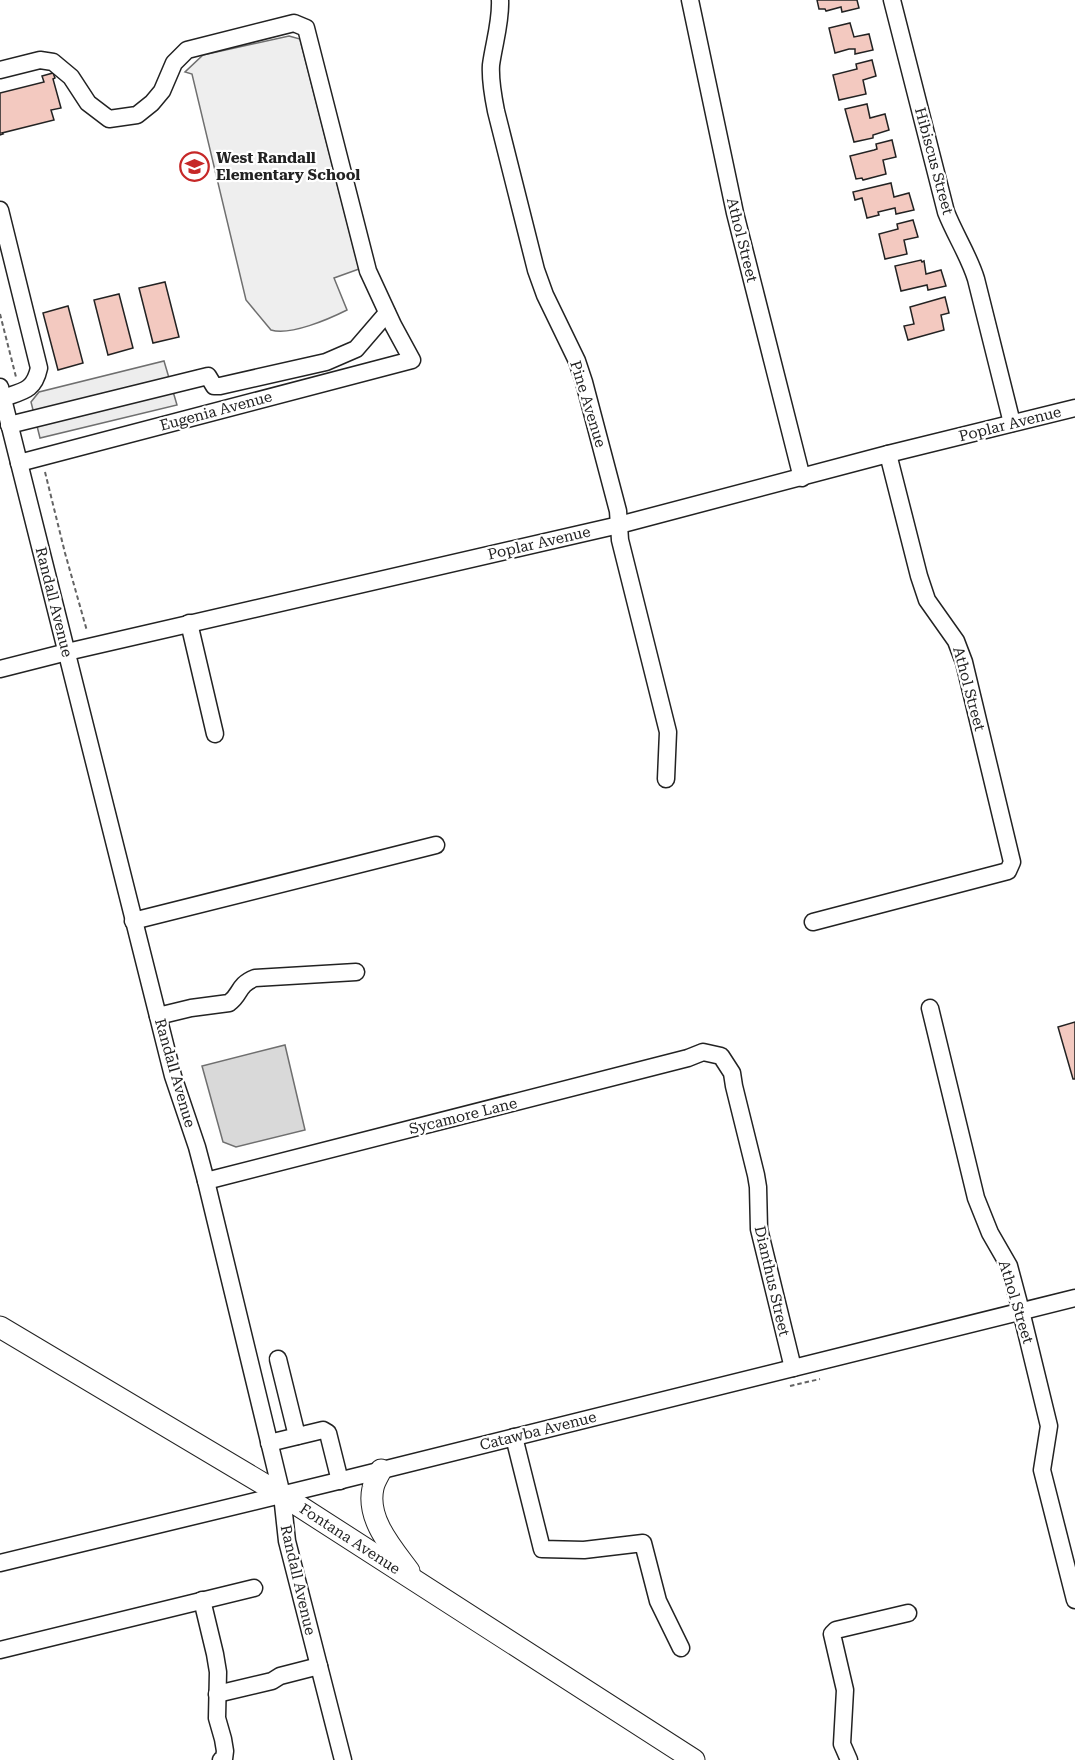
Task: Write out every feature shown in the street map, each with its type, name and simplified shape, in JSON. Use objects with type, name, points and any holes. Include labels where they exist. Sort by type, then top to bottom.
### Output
[{"type":"main road","name":"Fontana Avenue","points":[[0,1327],[282,1495],[694,1760]]},
{"type":"main road","points":[[381,1470],[373,1489],[373,1515],[388,1542],[416,1581]]},
{"type":"street","name":"Pine Avenue","points":[[501,0],[491,67],[496,111],[536,270],[545,295],[577,361],[618,511],[620,540],[668,732],[666,779]]},
{"type":"street","name":"Athol Street","points":[[690,0],[735,213],[802,478]]},
{"type":"street","name":"Hibiscus Street","points":[[892,0],[946,212],[976,279],[1012,423]]},
{"type":"street","points":[[0,70],[39,60],[53,62],[71,77],[88,103],[110,118],[137,115],[162,91],[174,63],[187,50],[294,23],[306,28],[368,271],[387,313],[356,350],[326,362],[220,386],[214,386],[208,376],[9,424]]},
{"type":"street","points":[[0,210],[39,368],[36,381],[30,388],[1,393]]},
{"type":"street","name":"Eugenia Avenue","points":[[19,463],[412,360],[387,313]]},
{"type":"street","name":"Randall Avenue","points":[[1,393],[173,1076],[206,1181],[282,1495],[287,1542],[343,1760]]},
{"type":"street","name":"Poplar Avenue","points":[[0,669],[619,525],[888,454],[1075,408]]},
{"type":"street","name":"Athol Street","points":[[813,922],[1008,872],[1012,862],[964,662],[956,641],[927,600],[888,454]]},
{"type":"street","points":[[189,624],[215,734]]},
{"type":"street","points":[[133,921],[436,844]]},
{"type":"street","points":[[158,1016],[191,1008],[229,1003],[234,1000],[246,982],[255,978],[356,972]]},
{"type":"street","name":"Athol Street","points":[[930,1008],[976,1198],[990,1233],[1009,1266],[1021,1311],[1049,1426],[1042,1470],[1075,1600]]},
{"type":"street","name":"Sycamore Lane","points":[[206,1181],[677,1061],[703,1052],[721,1056]]},
{"type":"street","name":"Dianthus Street","points":[[721,1056],[732,1073],[756,1175],[759,1229],[793,1368]]},
{"type":"street","name":"Catawba Avenue","points":[[0,1563],[1075,1298]]},
{"type":"street","points":[[278,1359],[297,1436]]},
{"type":"street","points":[[255,1385],[283,1378]]},
{"type":"street","points":[[269,1443],[323,1430],[328,1433],[340,1481]]},
{"type":"street","points":[[513,1437],[542,1549],[585,1550],[643,1543],[658,1601],[681,1648]]},
{"type":"street","points":[[0,1650],[254,1588]]},
{"type":"street","points":[[202,1600],[218,1672],[217,1718],[225,1751],[224,1759],[221,1760]]},
{"type":"street","points":[[849,1760],[842,1744],[845,1690],[832,1634],[836,1630],[908,1613]]},
{"type":"street","points":[[217,1694],[272,1681],[280,1676],[320,1671]]},
{"type":"path","points":[[0,314],[17,380]]},
{"type":"path","points":[[45,472],[87,631]]},
{"type":"shaded area","points":[[289,36],[300,39],[359,269],[334,278],[347,310],[309,326],[279,331],[271,330],[246,300],[192,74],[185,72],[203,55]]},
{"type":"shaded area","points":[[164,361],[177,405],[40,438],[31,402],[39,392]]},
{"type":"shaded area","points":[[285,1045],[305,1130],[236,1147],[223,1142],[202,1066]]},
{"type":"building","points":[[817,0],[857,0],[859,8],[842,12],[841,7],[826,11],[819,9]]},
{"type":"building","points":[[850,23],[854,37],[869,34],[873,50],[855,54],[855,49],[849,49],[835,53],[829,28]]},
{"type":"building","points":[[872,60],[876,76],[863,80],[866,94],[839,100],[833,75],[857,69],[856,64]]},
{"type":"building","points":[[53,73],[61,108],[51,110],[54,120],[0,135],[0,93],[44,82],[42,76]]},
{"type":"building","points":[[867,104],[870,118],[885,114],[889,130],[873,135],[873,138],[854,142],[845,109]]},
{"type":"building","points":[[892,140],[896,157],[883,160],[886,174],[863,180],[862,178],[856,179],[850,156],[877,149],[876,144]]},
{"type":"building","points":[[891,183],[894,197],[909,193],[914,210],[896,214],[895,208],[878,212],[879,215],[867,218],[862,198],[855,200],[853,192]]},
{"type":"building","points":[[913,220],[918,237],[904,240],[907,254],[885,259],[879,234],[898,229],[897,224]]},
{"type":"building","points":[[924,261],[926,274],[941,270],[946,286],[928,290],[927,285],[901,291],[895,266]]},
{"type":"building","points":[[165,282],[179,337],[153,343],[139,288]]},
{"type":"building","points":[[119,294],[133,348],[108,355],[94,300]]},
{"type":"building","points":[[945,297],[949,313],[941,315],[944,330],[908,340],[904,326],[914,324],[910,307]]},
{"type":"building","points":[[68,306],[83,363],[58,370],[43,313]]},
{"type":"building","points":[[1075,1022],[1075,1079],[1073,1079],[1058,1027]]},
{"type":"place","name":"West Randall Elementary School","points":[[195,167]]}]
